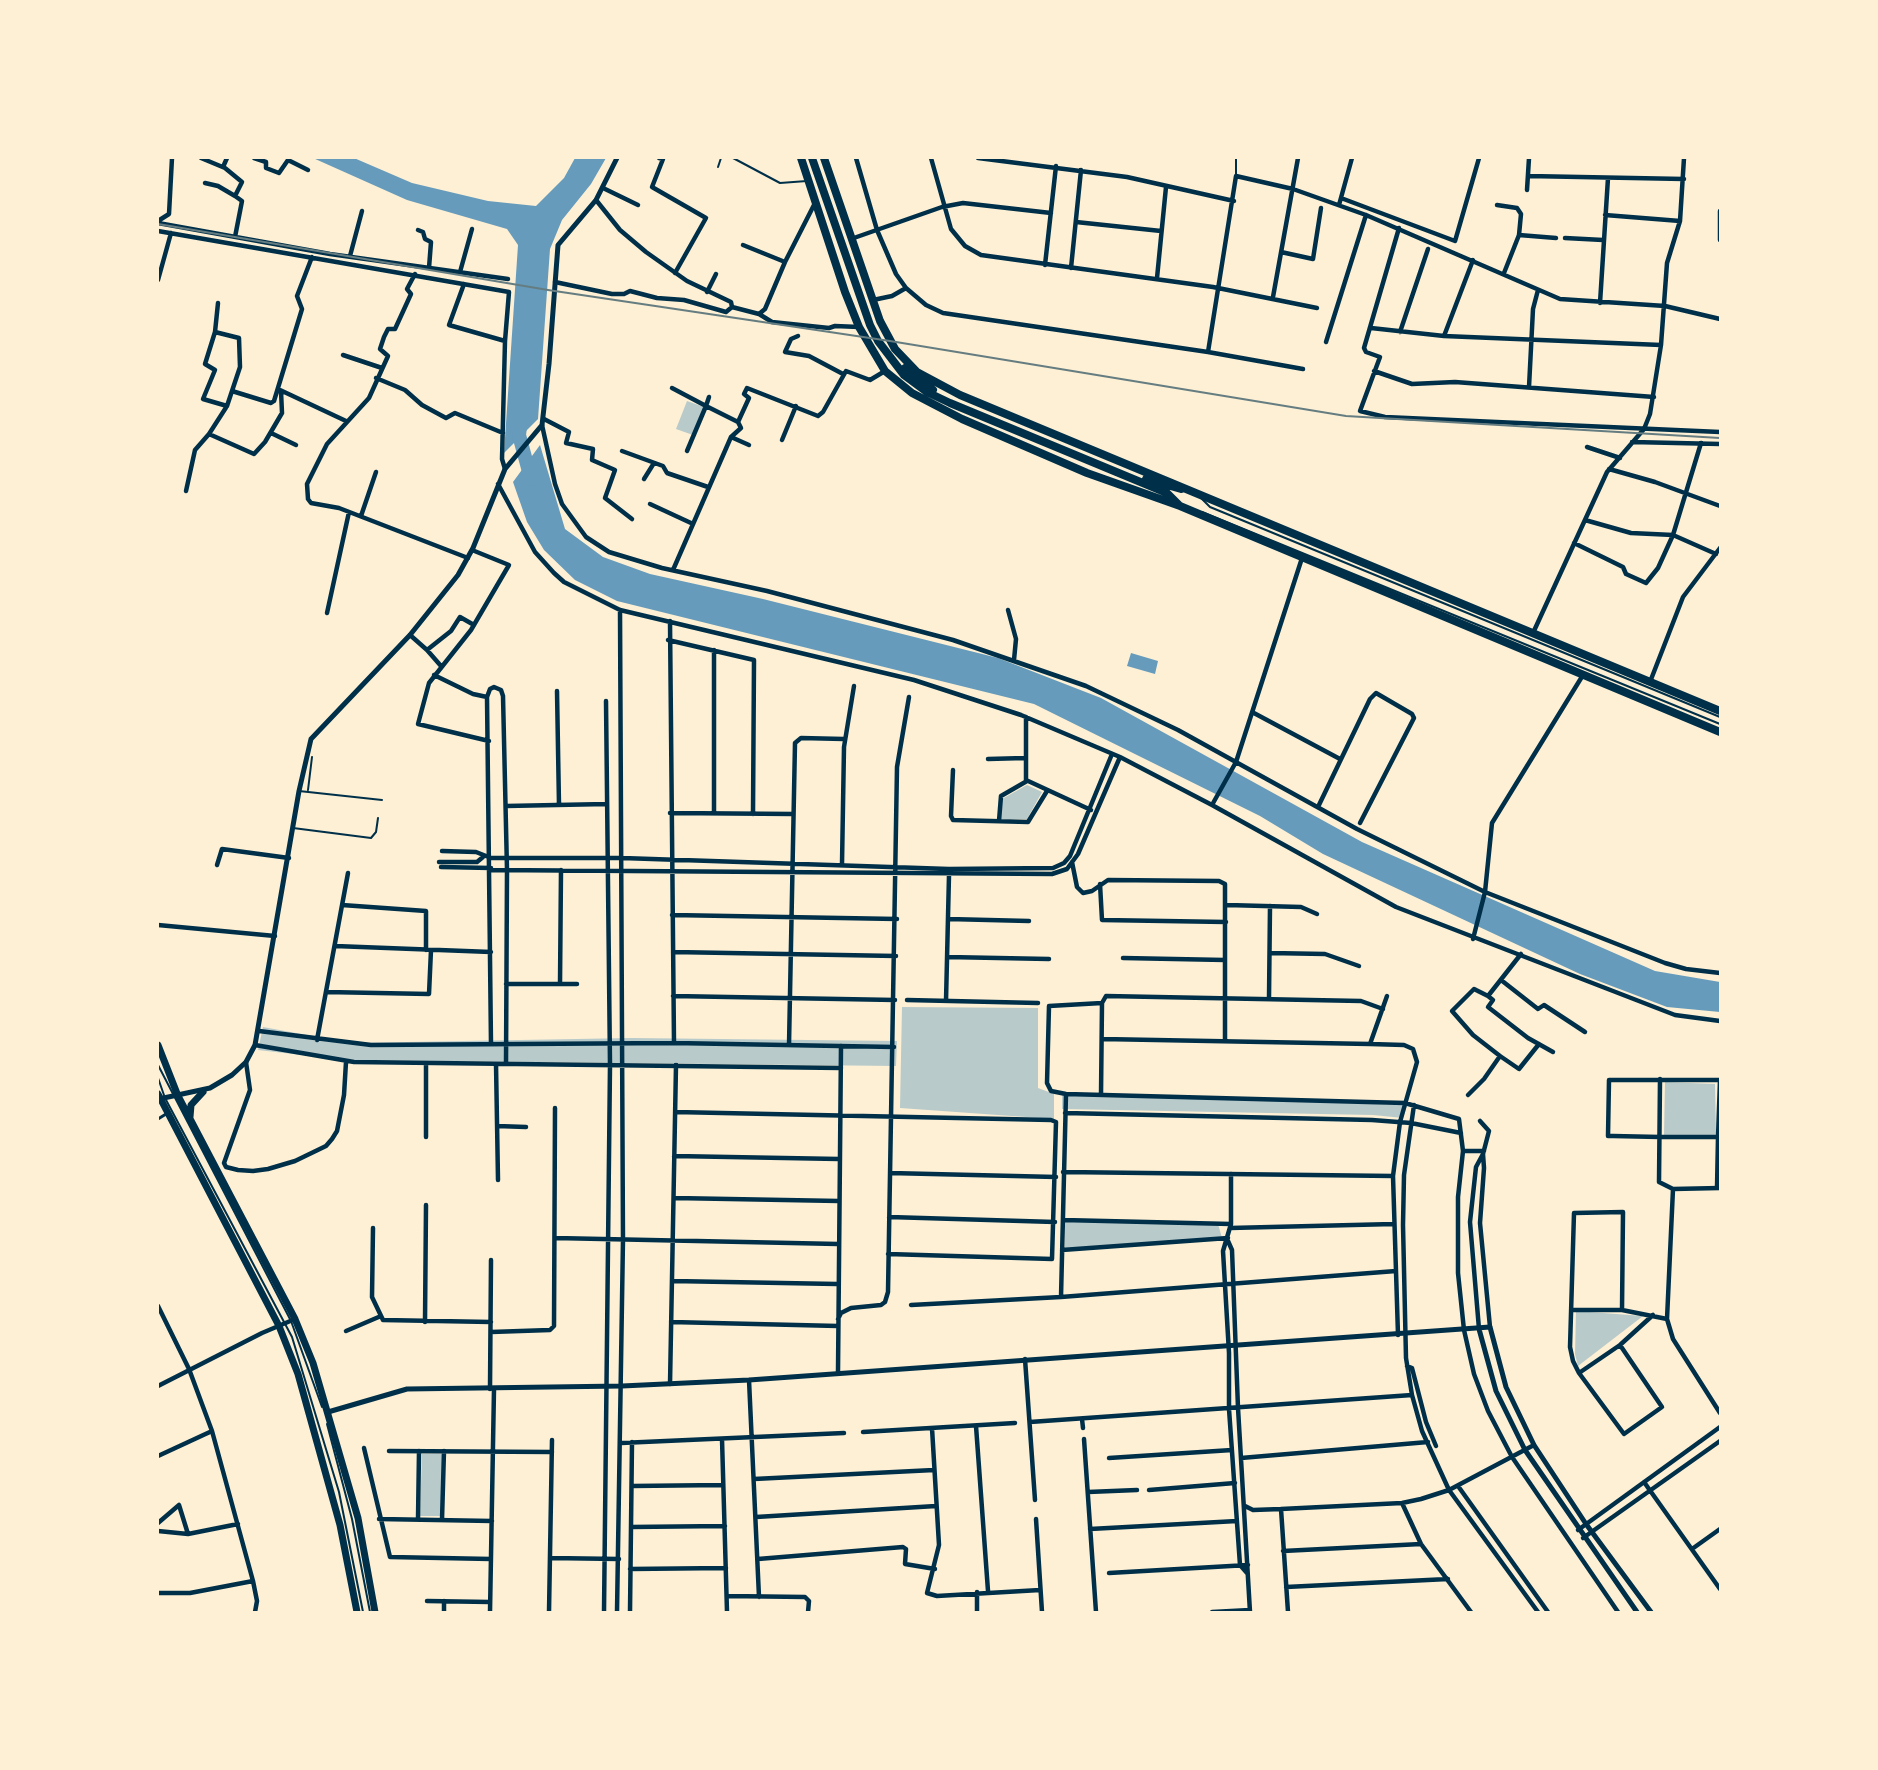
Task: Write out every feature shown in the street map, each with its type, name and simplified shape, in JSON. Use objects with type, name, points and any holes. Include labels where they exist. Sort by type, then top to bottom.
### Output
[{"type":"highway","points":[[801,158],[859,327],[892,379],[939,408],[1087,473],[1180,506],[1720,732]]},
{"type":"highway","points":[[812,158],[870,325],[878,341],[904,375],[927,392],[950,403],[1139,478],[1169,488],[1185,490]]},
{"type":"highway","points":[[817,158],[871,312],[880,333],[902,365],[930,388],[1139,478],[1167,493],[1180,506]]},
{"type":"highway","points":[[824,158],[885,332],[904,361],[951,392],[1168,480],[1199,496],[1720,711]]},
{"type":"highway","points":[[818,212],[840,205]]},
{"type":"highway","points":[[939,408],[949,403],[951,392]]},
{"type":"highway","points":[[962,419],[960,406],[971,400]]},
{"type":"main road","points":[[158,1044],[173,1086],[288,1322],[298,1374],[340,1525],[357,1612]]},
{"type":"main road","points":[[191,1120],[191,1105],[203,1092]]},
{"type":"main road","points":[[160,1098],[313,1363],[358,1518],[375,1612]]},
{"type":"street","points":[[158,222],[169,214],[172,158]]},
{"type":"street","points":[[201,158],[223,167],[242,182],[235,196]]},
{"type":"street","points":[[223,167],[227,158]]},
{"type":"street","points":[[254,158],[266,162],[267,168],[279,173],[288,160],[308,170]]},
{"type":"street","points":[[616,158],[596,200],[558,245],[543,422],[555,484],[562,504],[586,537],[609,552],[953,640],[1100,692],[1178,730],[1235,764],[1485,894],[1665,963],[1720,974]]},
{"type":"street","points":[[659,158],[663,159],[652,187],[706,218],[675,273]]},
{"type":"street","points":[[855,158],[877,230],[896,274],[906,288],[926,305],[943,313],[1208,352],[1303,369]]},
{"type":"street","points":[[931,158],[942,207],[956,237],[971,250],[983,256],[1157,278],[1273,297],[1317,308]]},
{"type":"street","points":[[978,158],[1056,166],[1127,177],[1231,201]]},
{"type":"street","points":[[1273,297],[1298,158]]},
{"type":"street","points":[[1339,205],[1352,158]]},
{"type":"street","points":[[1451,250],[1479,158]]},
{"type":"street","points":[[1527,190],[1529,158]]},
{"type":"street","points":[[1533,634],[1609,469],[1644,429],[1654,397],[1665,306],[1667,263],[1680,221],[1684,158]]},
{"type":"street","points":[[1045,265],[1056,166]]},
{"type":"street","points":[[1071,268],[1081,170]]},
{"type":"street","points":[[1208,352],[1236,176],[1293,189],[1366,215],[1568,301],[1665,306],[1720,319]]},
{"type":"street","points":[[1528,176],[1684,179]]},
{"type":"street","points":[[1600,303],[1608,178]]},
{"type":"street","points":[[205,183],[228,190],[242,202],[235,237]]},
{"type":"street","points":[[1157,278],[1166,187]]},
{"type":"street","points":[[603,188],[638,205]]},
{"type":"street","points":[[1341,198],[1455,241]]},
{"type":"street","points":[[596,200],[620,230],[675,273],[731,303],[732,307],[759,314],[772,322],[829,328],[859,327]]},
{"type":"street","points":[[759,314],[765,309],[784,262],[815,203]]},
{"type":"street","points":[[851,239],[942,207],[963,203],[1051,213]]},
{"type":"street","points":[[1497,205],[1517,208],[1521,214],[1519,235],[1504,273]]},
{"type":"street","points":[[1281,252],[1313,259],[1321,207]]},
{"type":"street","points":[[350,256],[362,211]]},
{"type":"street","points":[[1720,211],[1718,237],[1720,240]]},
{"type":"street","points":[[1326,342],[1366,215]]},
{"type":"street","points":[[1605,215],[1680,221]]},
{"type":"street","points":[[158,222],[350,256],[508,279]]},
{"type":"street","points":[[1076,222],[1161,231]]},
{"type":"street","points":[[1399,228],[1364,350],[1379,355],[1359,408],[1362,411],[1385,417],[1720,432]]},
{"type":"street","points":[[460,272],[472,229]]},
{"type":"street","points":[[418,230],[423,232],[425,239],[431,242],[429,268]]},
{"type":"street","points":[[158,231],[510,292],[505,341],[503,433],[505,469]]},
{"type":"street","points":[[158,280],[171,233]]},
{"type":"street","points":[[1519,235],[1556,238]]},
{"type":"street","points":[[1565,238],[1604,240]]},
{"type":"street","points":[[743,245],[784,262]]},
{"type":"street","points":[[1400,332],[1428,249]]},
{"type":"street","points":[[232,391],[271,403],[280,389],[302,309],[297,296],[312,257]]},
{"type":"street","points":[[1444,336],[1473,260]]},
{"type":"street","points":[[415,274],[407,289],[411,294],[395,329],[387,330],[380,348],[388,355],[365,404],[346,421],[327,444],[310,476],[308,499],[311,503],[350,512],[468,558]]},
{"type":"street","points":[[707,292],[716,274]]},
{"type":"street","points":[[555,282],[612,294],[624,294],[630,291],[657,298],[684,300],[726,312],[732,307]]},
{"type":"street","points":[[464,284],[449,325],[505,341]]},
{"type":"street","points":[[873,300],[892,296],[906,288]]},
{"type":"street","points":[[1529,387],[1533,309],[1538,290]]},
{"type":"street","points":[[218,303],[215,332],[205,364],[215,370],[203,399],[227,406]]},
{"type":"street","points":[[1371,328],[1444,336],[1661,345]]},
{"type":"street","points":[[186,491],[195,450],[209,434],[227,406],[240,367],[240,338],[215,332]]},
{"type":"street","points":[[798,336],[791,339],[785,352],[809,356],[843,374],[852,372],[870,380],[885,371]]},
{"type":"street","points":[[343,355],[382,368]]},
{"type":"street","points":[[1374,371],[1412,384],[1450,382],[1654,397]]},
{"type":"street","points":[[738,422],[749,397],[744,394],[749,387],[820,416],[843,374]]},
{"type":"street","points":[[376,378],[405,390],[422,405],[446,418],[455,413],[503,433]]},
{"type":"street","points":[[672,388],[738,422],[741,428],[736,434],[730,436],[673,570]]},
{"type":"street","points":[[280,389],[346,421]]},
{"type":"street","points":[[209,434],[252,454],[271,433],[282,413],[280,389]]},
{"type":"street","points":[[687,452],[709,397]]},
{"type":"street","points":[[782,440],[796,406]]},
{"type":"street","points":[[160,1098],[203,1092],[232,1075],[246,1062],[259,1031],[299,791],[314,735],[410,635],[458,575],[472,550],[505,469],[543,422]]},
{"type":"street","points":[[543,422],[569,432],[566,443],[593,449],[592,460],[615,470],[605,498],[632,519]]},
{"type":"street","points":[[271,433],[296,445]]},
{"type":"street","points":[[730,436],[749,445]]},
{"type":"street","points":[[1632,442],[1720,444]]},
{"type":"street","points":[[1574,543],[1623,567],[1625,574],[1646,583],[1658,568],[1673,535],[1701,443]]},
{"type":"street","points":[[1587,447],[1620,458]]},
{"type":"street","points":[[622,451],[664,467],[667,472],[708,487]]},
{"type":"street","points":[[644,479],[654,463]]},
{"type":"street","points":[[1609,469],[1655,482],[1720,506]]},
{"type":"street","points":[[360,516],[376,472]]},
{"type":"street","points":[[498,484],[535,552],[554,573],[564,582],[620,610],[914,680],[1026,717],[1120,757],[1213,803],[1396,907],[1675,1015],[1720,1021]]},
{"type":"street","points":[[650,504],[691,524]]},
{"type":"street","points":[[327,613],[350,512]]},
{"type":"street","points":[[1585,520],[1631,533],[1646,531],[1673,535],[1716,554]]},
{"type":"street","points":[[1650,682],[1683,597],[1720,548]]},
{"type":"street","points":[[472,550],[509,565],[474,625],[434,675],[425,692],[418,724],[489,741]]},
{"type":"street","points":[[1213,803],[1235,764],[1302,558]]},
{"type":"street","points":[[618,1612],[621,1443],[622,1043],[620,610]]},
{"type":"street","points":[[1008,610],[1016,639],[1014,660]]},
{"type":"street","points":[[427,650],[451,631],[460,617],[474,625]]},
{"type":"street","points":[[670,621],[668,639],[670,871],[674,1043]]},
{"type":"street","points":[[410,635],[441,666]]},
{"type":"street","points":[[668,639],[750,658],[754,662],[753,814]]},
{"type":"street","points":[[714,650],[714,813]]},
{"type":"street","points":[[434,675],[473,694],[487,697]]},
{"type":"street","points":[[1474,936],[1485,894],[1492,824],[1584,675]]},
{"type":"street","points":[[842,864],[844,739],[854,686]]},
{"type":"street","points":[[491,1044],[491,858],[487,697],[492,688],[497,687],[502,693],[506,806],[506,1064]]},
{"type":"street","points":[[557,691],[559,805]]},
{"type":"street","points":[[1318,807],[1374,693],[1413,715],[1414,720],[1360,823]]},
{"type":"street","points":[[838,1319],[841,1313],[851,1308],[876,1306],[885,1302],[888,1292],[897,919],[897,767],[909,697]]},
{"type":"street","points":[[604,1612],[610,1386],[611,1043],[606,701]]},
{"type":"street","points":[[1252,712],[1340,759]]},
{"type":"street","points":[[1026,717],[1027,781]]},
{"type":"street","points":[[789,1045],[796,740],[844,739]]},
{"type":"street","points":[[1112,754],[1071,861],[1080,891],[1088,893],[1108,880],[1219,881],[1227,886],[1224,1041]]},
{"type":"street","points":[[483,857],[477,862],[440,864],[507,870],[1052,874],[1067,869],[1096,812],[1120,757]]},
{"type":"street","points":[[988,759],[1025,758]]},
{"type":"street","points":[[953,770],[952,819],[1030,821],[1047,791]]},
{"type":"street","points":[[1027,781],[1096,812]]},
{"type":"street","points":[[999,821],[1000,796],[1027,781]]},
{"type":"street","points":[[506,806],[607,804]]},
{"type":"street","points":[[670,813],[793,814]]},
{"type":"street","points":[[218,864],[222,849],[288,858]]},
{"type":"street","points":[[442,851],[476,852],[483,857],[491,858],[621,858],[897,867],[1045,869],[1071,861]]},
{"type":"street","points":[[560,984],[561,870]]},
{"type":"street","points":[[317,1040],[348,873]]},
{"type":"street","points":[[946,1001],[949,875]]},
{"type":"street","points":[[1100,884],[1100,915],[1105,921],[1226,922]]},
{"type":"street","points":[[326,992],[429,994],[426,911],[342,905]]},
{"type":"street","points":[[1227,905],[1306,908],[1317,914]]},
{"type":"street","points":[[1269,998],[1270,906]]},
{"type":"street","points":[[672,915],[897,919]]},
{"type":"street","points":[[948,919],[1029,921]]},
{"type":"street","points":[[158,925],[275,936]]},
{"type":"street","points":[[335,946],[491,952]]},
{"type":"street","points":[[673,952],[896,956]]},
{"type":"street","points":[[1270,953],[1325,954],[1359,966]]},
{"type":"street","points":[[1488,996],[1521,954]]},
{"type":"street","points":[[947,957],[1049,959]]},
{"type":"street","points":[[1123,958],[1225,960]]},
{"type":"street","points":[[1501,980],[1538,1008],[1544,1005],[1585,1032]]},
{"type":"street","points":[[506,984],[577,984]]},
{"type":"street","points":[[1539,1044],[1519,1069],[1473,1035],[1452,1011],[1474,989],[1493,999],[1488,1007],[1553,1052]]},
{"type":"street","points":[[673,996],[895,1000]]},
{"type":"street","points":[[1101,1095],[1102,1003],[1106,996],[1361,1001],[1383,1009]]},
{"type":"street","points":[[1370,1044],[1387,996]]},
{"type":"street","points":[[907,1000],[1038,1003]]},
{"type":"street","points":[[1102,1003],[1049,1006],[1047,1083],[1051,1091],[1066,1094],[1409,1104],[1459,1119],[1463,1151],[1457,1231],[1464,1330],[1474,1374],[1488,1411],[1512,1456],[1618,1612]]},
{"type":"street","points":[[259,1031],[317,1040],[372,1045],[674,1043],[894,1047]]},
{"type":"street","points":[[1102,1039],[1404,1045],[1416,1052],[1418,1062],[1409,1104],[1400,1122],[1393,1176],[1398,1335]]},
{"type":"street","points":[[255,1045],[346,1062],[841,1068]]},
{"type":"street","points":[[838,1372],[837,1284],[842,1046]]},
{"type":"street","points":[[1468,1095],[1486,1077],[1500,1056]]},
{"type":"street","points":[[246,1062],[250,1090],[224,1163],[226,1167],[253,1171],[295,1161],[326,1146],[332,1139],[339,1124],[346,1062]]},
{"type":"street","points":[[426,1064],[426,1137]]},
{"type":"street","points":[[496,1064],[498,1180]]},
{"type":"street","points":[[670,1384],[676,1065]]},
{"type":"street","points":[[1660,1079],[1659,1137],[1659,1182],[1673,1189],[1719,1188],[1720,1080],[1610,1078],[1608,1123],[1610,1136],[1659,1137],[1719,1137]]},
{"type":"street","points":[[1061,1297],[1066,1094]]},
{"type":"street","points":[[1409,1104],[1411,1123],[1404,1175],[1403,1225],[1407,1366],[1413,1392],[1449,1491],[1538,1612]]},
{"type":"street","points":[[491,1332],[553,1329],[555,1108]]},
{"type":"street","points":[[675,1112],[1054,1121],[1056,1177],[1054,1256],[1051,1260],[888,1254]]},
{"type":"street","points":[[158,1119],[167,1113]]},
{"type":"street","points":[[1065,1113],[1400,1122],[1461,1133]]},
{"type":"street","points":[[1480,1120],[1489,1131],[1476,1171],[1470,1222],[1479,1329],[1496,1391],[1525,1450],[1583,1538],[1637,1612]]},
{"type":"street","points":[[497,1126],[526,1127]]},
{"type":"street","points":[[1463,1151],[1483,1153]]},
{"type":"street","points":[[1483,1153],[1484,1172],[1480,1223],[1490,1327],[1506,1387],[1534,1445],[1586,1524],[1651,1612]]},
{"type":"street","points":[[674,1156],[839,1159]]},
{"type":"street","points":[[1476,1171],[1484,1172]]},
{"type":"street","points":[[1063,1172],[1393,1176]]},
{"type":"street","points":[[890,1173],[1056,1177]]},
{"type":"street","points":[[1231,1174],[1230,1226],[1223,1251],[1229,1347],[1229,1408],[1240,1565],[1247,1573]]},
{"type":"street","points":[[1673,1189],[1667,1319],[1673,1338],[1720,1413]]},
{"type":"street","points":[[674,1198],[839,1201]]},
{"type":"street","points":[[425,1322],[426,1205]]},
{"type":"street","points":[[1620,1345],[1662,1407],[1628,1433],[1622,1434],[1579,1373],[1570,1347],[1573,1214],[1621,1211],[1624,1213],[1622,1310]]},
{"type":"street","points":[[889,1217],[1054,1222]]},
{"type":"street","points":[[1062,1220],[1230,1226],[1394,1224]]},
{"type":"street","points":[[373,1228],[372,1297],[381,1316],[391,1321],[491,1322]]},
{"type":"street","points":[[555,1238],[838,1244]]},
{"type":"street","points":[[1062,1250],[1228,1239]]},
{"type":"street","points":[[1212,1612],[1250,1611],[1238,1408],[1232,1250],[1228,1239]]},
{"type":"street","points":[[490,1612],[493,1451],[491,1260]]},
{"type":"street","points":[[910,1305],[1061,1297],[1396,1271]]},
{"type":"street","points":[[672,1281],[837,1284]]},
{"type":"street","points":[[158,1306],[189,1370],[212,1431],[254,1581],[257,1601],[255,1612]]},
{"type":"street","points":[[1571,1310],[1622,1310],[1667,1319]]},
{"type":"street","points":[[1579,1373],[1620,1345],[1653,1315]]},
{"type":"street","points":[[346,1331],[381,1316]]},
{"type":"street","points":[[158,1386],[288,1322]]},
{"type":"street","points":[[671,1322],[838,1326]]},
{"type":"street","points":[[328,1412],[407,1389],[620,1386],[749,1380],[1025,1359],[1406,1335],[1490,1327]]},
{"type":"street","points":[[1025,1359],[1035,1500]]},
{"type":"street","points":[[749,1380],[759,1597]]},
{"type":"street","points":[[1030,1422],[1238,1408],[1413,1392]]},
{"type":"street","points":[[1082,1419],[1083,1428]]},
{"type":"street","points":[[863,1432],[1015,1423]]},
{"type":"street","points":[[976,1426],[988,1591]]},
{"type":"street","points":[[1578,1530],[1720,1427]]},
{"type":"street","points":[[932,1428],[939,1545],[935,1569],[927,1591],[929,1595],[1040,1590]]},
{"type":"street","points":[[158,1456],[212,1431]]},
{"type":"street","points":[[621,1443],[844,1433]]},
{"type":"street","points":[[1241,1458],[1428,1438]]},
{"type":"street","points":[[1428,1438],[1436,1446]]},
{"type":"street","points":[[722,1439],[727,1612]]},
{"type":"street","points":[[1084,1439],[1096,1612]]},
{"type":"street","points":[[549,1612],[552,1440]]},
{"type":"street","points":[[1583,1538],[1720,1441]]},
{"type":"street","points":[[630,1612],[632,1442]]},
{"type":"street","points":[[1245,1506],[1253,1510],[1402,1503],[1449,1491],[1534,1445]]},
{"type":"street","points":[[364,1448],[379,1519],[390,1557],[491,1559]]},
{"type":"street","points":[[1109,1458],[1232,1450]]},
{"type":"street","points":[[388,1451],[552,1452]]},
{"type":"street","points":[[418,1520],[419,1451]]},
{"type":"street","points":[[442,1520],[444,1451]]},
{"type":"street","points":[[754,1479],[934,1470]]},
{"type":"street","points":[[1644,1482],[1720,1589]]},
{"type":"street","points":[[1149,1490],[1234,1483]]},
{"type":"street","points":[[632,1486],[723,1485]]},
{"type":"street","points":[[1458,1486],[1547,1612]]},
{"type":"street","points":[[1088,1492],[1137,1490]]},
{"type":"street","points":[[1402,1503],[1422,1544],[1471,1612]]},
{"type":"street","points":[[158,1523],[179,1504],[188,1534]]},
{"type":"street","points":[[756,1517],[936,1506]]},
{"type":"street","points":[[1281,1509],[1288,1612]]},
{"type":"street","points":[[1246,1519],[1253,1510]]},
{"type":"street","points":[[379,1519],[492,1521]]},
{"type":"street","points":[[1036,1519],[1042,1612]]},
{"type":"street","points":[[1090,1529],[1237,1521]]},
{"type":"street","points":[[158,1531],[188,1534],[238,1524]]},
{"type":"street","points":[[631,1527],[725,1526]]},
{"type":"street","points":[[1692,1549],[1720,1529]]},
{"type":"street","points":[[1283,1551],[1422,1544]]},
{"type":"street","points":[[758,1559],[903,1547],[906,1549],[905,1564],[935,1569]]},
{"type":"street","points":[[550,1558],[618,1559]]},
{"type":"street","points":[[1109,1573],[1248,1565]]},
{"type":"street","points":[[630,1569],[726,1568]]},
{"type":"street","points":[[1515,1580],[1521,1575]]},
{"type":"street","points":[[1286,1587],[1448,1579]]},
{"type":"street","points":[[158,1593],[190,1593],[254,1581]]},
{"type":"street","points":[[977,1592],[977,1612]]},
{"type":"street","points":[[727,1596],[805,1597],[809,1601],[808,1612]]},
{"type":"street","points":[[1531,1603],[1538,1599]]},
{"type":"street","points":[[427,1601],[490,1602]]},
{"type":"street","points":[[444,1601],[444,1612]]},
{"type":"lane","points":[[718,167],[721,158]]},
{"type":"lane","points":[[733,158],[780,183],[809,181]]},
{"type":"lane","points":[[1236,158],[1236,176]]},
{"type":"lane","points":[[1199,496],[1210,507],[1720,717]]},
{"type":"lane","points":[[1193,513],[1207,512],[1720,724]]},
{"type":"lane","points":[[308,792],[312,758]]},
{"type":"lane","points":[[299,791],[382,800]]},
{"type":"lane","points":[[293,828],[371,838],[376,832],[378,818]]},
{"type":"lane","points":[[158,1065],[178,1096],[288,1322],[325,1416],[352,1519],[370,1612]]},
{"type":"lane","points":[[158,1078],[160,1098],[288,1322],[339,1492],[363,1612]]},
{"type":"shaded area","points":[[687,401],[704,407],[693,435],[676,429]]},
{"type":"shaded area","points":[[1027,785],[1042,792],[1027,819],[1001,819],[1002,799]]},
{"type":"shaded area","points":[[902,1007],[1038,1008],[1038,1088],[1054,1094],[1054,1119],[900,1108]]},
{"type":"shaded area","points":[[263,1027],[351,1043],[632,1038],[897,1041],[896,1066],[346,1060],[258,1050]]},
{"type":"shaded area","points":[[1665,1082],[1715,1084],[1716,1136],[1664,1135]]},
{"type":"shaded area","points":[[1062,1094],[1407,1105],[1403,1118],[1373,1115],[1062,1109]]},
{"type":"shaded area","points":[[1065,1221],[1218,1224],[1222,1238],[1065,1248]]},
{"type":"shaded area","points":[[1576,1311],[1643,1316],[1578,1366],[1575,1354]]},
{"type":"shaded area","points":[[422,1454],[443,1454],[441,1516],[420,1516]]},
{"type":"water","points":[[313,158],[354,158],[412,183],[488,201],[536,206],[564,178],[575,158],[606,158],[591,184],[562,220],[550,249],[538,419],[504,453],[518,245],[507,229],[407,200]]},
{"type":"water","points":[[540,445],[565,529],[603,557],[650,574],[763,599],[998,658],[1101,698],[1362,842],[1655,971],[1720,982],[1720,1012],[1667,1007],[1580,974],[1323,854],[1260,816],[1034,704],[617,601],[575,580],[544,550],[527,522],[513,482]]},
{"type":"water","points":[[1131,653],[1158,661],[1155,674],[1127,666]]},
{"type":"waterway","points":[[521,419],[519,435],[531,479]]},
{"type":"railway","points":[[158,224],[548,290],[890,341],[1346,416],[1720,438]]}]
